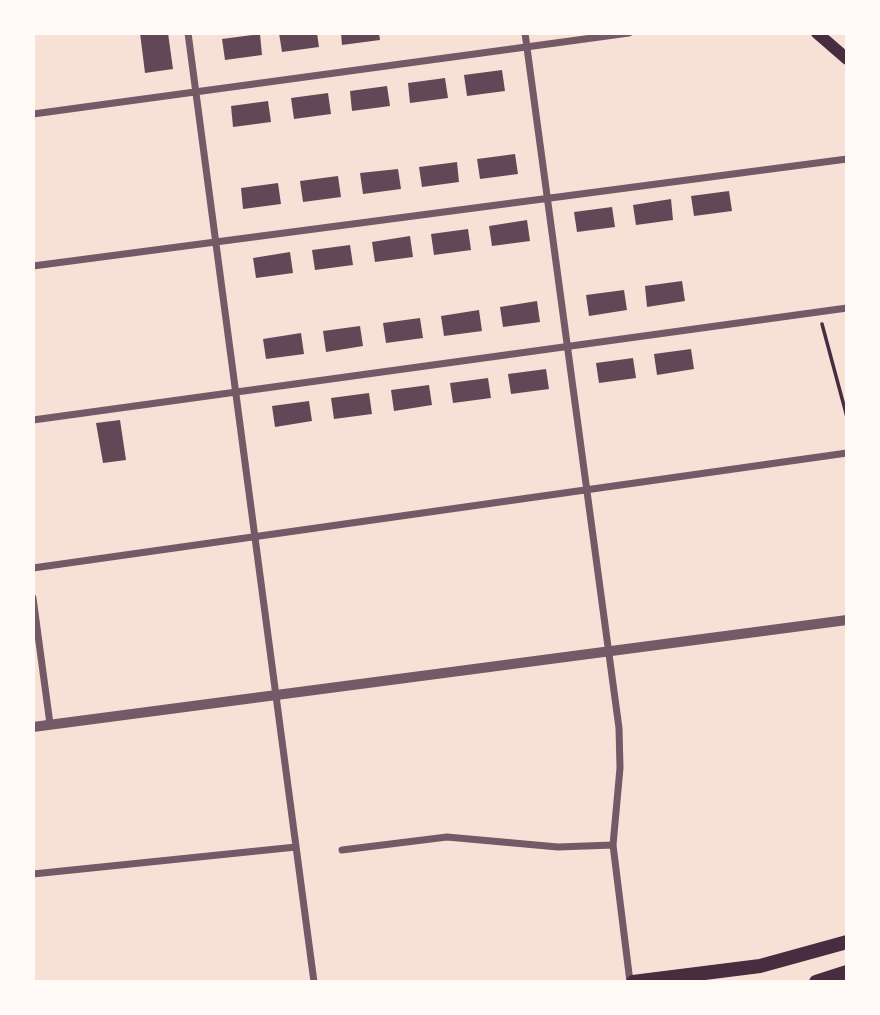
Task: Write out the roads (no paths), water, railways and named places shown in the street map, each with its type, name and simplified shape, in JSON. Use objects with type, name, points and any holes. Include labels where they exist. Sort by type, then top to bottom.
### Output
[{"type":"highway","points":[[632,982],[760,966],[847,942]]},
{"type":"highway","points":[[816,982],[847,972]]},
{"type":"main road","points":[[817,33],[847,59]]},
{"type":"street","points":[[188,33],[314,982]]},
{"type":"street","points":[[525,33],[621,749],[613,845],[632,982]]},
{"type":"street","points":[[33,114],[629,33]]},
{"type":"street","points":[[33,266],[847,159]]},
{"type":"street","points":[[33,420],[568,349],[847,308]]},
{"type":"street","points":[[33,568],[587,492],[847,453]]},
{"type":"street","points":[[33,598],[50,724]]},
{"type":"street","points":[[33,727],[847,620]]},
{"type":"street","points":[[342,850],[447,837],[558,847],[613,845]]},
{"type":"street","points":[[33,874],[296,847]]}]
